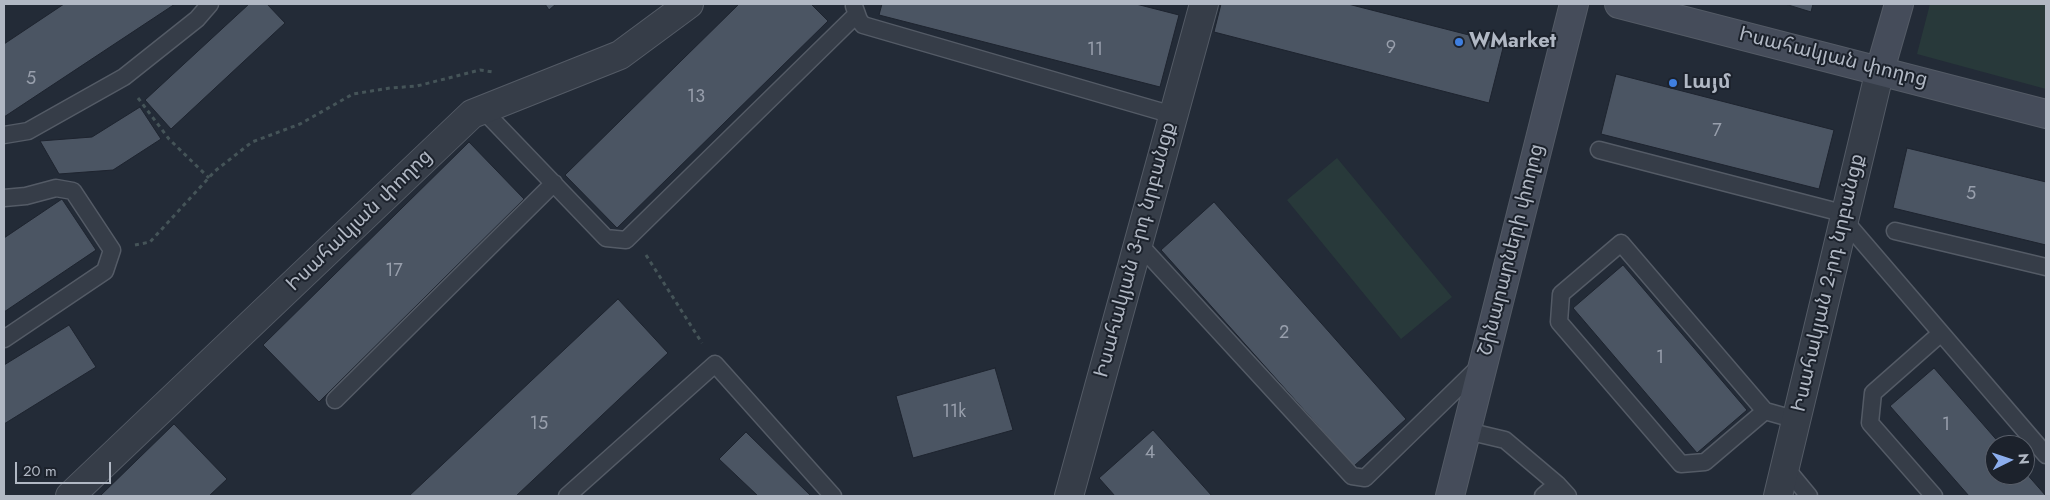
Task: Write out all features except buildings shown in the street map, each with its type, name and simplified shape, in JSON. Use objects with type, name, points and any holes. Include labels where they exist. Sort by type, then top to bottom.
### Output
[{"type":"street","name":"Իսահակյան փողոց","points":[[70,496],[472,114],[528,90],[620,55],[689,4]]},
{"type":"street","name":"Իսահակյան 3-րդ նրբանցք","points":[[1068,496],[1204,4]]},
{"type":"street","name":"Շինարարների փողոց","points":[[1450,496],[1574,4]]},
{"type":"street","name":"Իսահակյան փողոց","points":[[1619,4],[2046,114]]},
{"type":"street","points":[[1880,70],[1899,4]]},
{"type":"street","name":"Իսահակյան 2-րդ նրբանցք","points":[[1778,496],[1880,70]]},
{"type":"lane","points":[[4,135],[28,131],[124,77],[196,19],[210,4]]},
{"type":"lane","points":[[483,110],[606,238],[626,240],[855,9],[863,25],[1173,115]]},
{"type":"lane","points":[[1599,150],[1845,217],[1940,334],[2046,456]]},
{"type":"lane","points":[[335,400],[554,183]]},
{"type":"lane","points":[[4,198],[26,196],[56,188],[73,192],[112,250],[106,271],[4,339]]},
{"type":"lane","points":[[1895,231],[2046,267]]},
{"type":"lane","points":[[1138,243],[1352,476],[1365,478],[1484,362]]},
{"type":"lane","points":[[1764,411],[1705,462],[1681,464],[1559,322],[1561,294],[1621,243],[1764,411],[1796,420]]},
{"type":"lane","points":[[1934,496],[1870,423],[1872,393],[1940,334]]},
{"type":"lane","points":[[566,496],[715,364],[834,496]]},
{"type":"lane","points":[[1467,431],[1505,440],[1563,490]]},
{"type":"lane","points":[[1786,467],[1809,496]]},
{"type":"lane","points":[[1543,496],[1563,490]]},
{"type":"path","points":[[112,250],[150,242],[215,171],[252,142],[300,124],[353,94],[417,86],[480,70],[499,73]]},
{"type":"path","points":[[142,102],[169,139],[209,178]]},
{"type":"path","points":[[645,254],[715,364]]},
{"type":"shaded area","points":[[1930,4],[2046,4],[2046,89],[1917,54]]},
{"type":"shaded area","points":[[1337,158],[1452,297],[1401,339],[1287,200]]},
{"type":"place","name":"WMarket","points":[[1459,42]]},
{"type":"place","name":"Լայմ","points":[[1673,83]]}]
